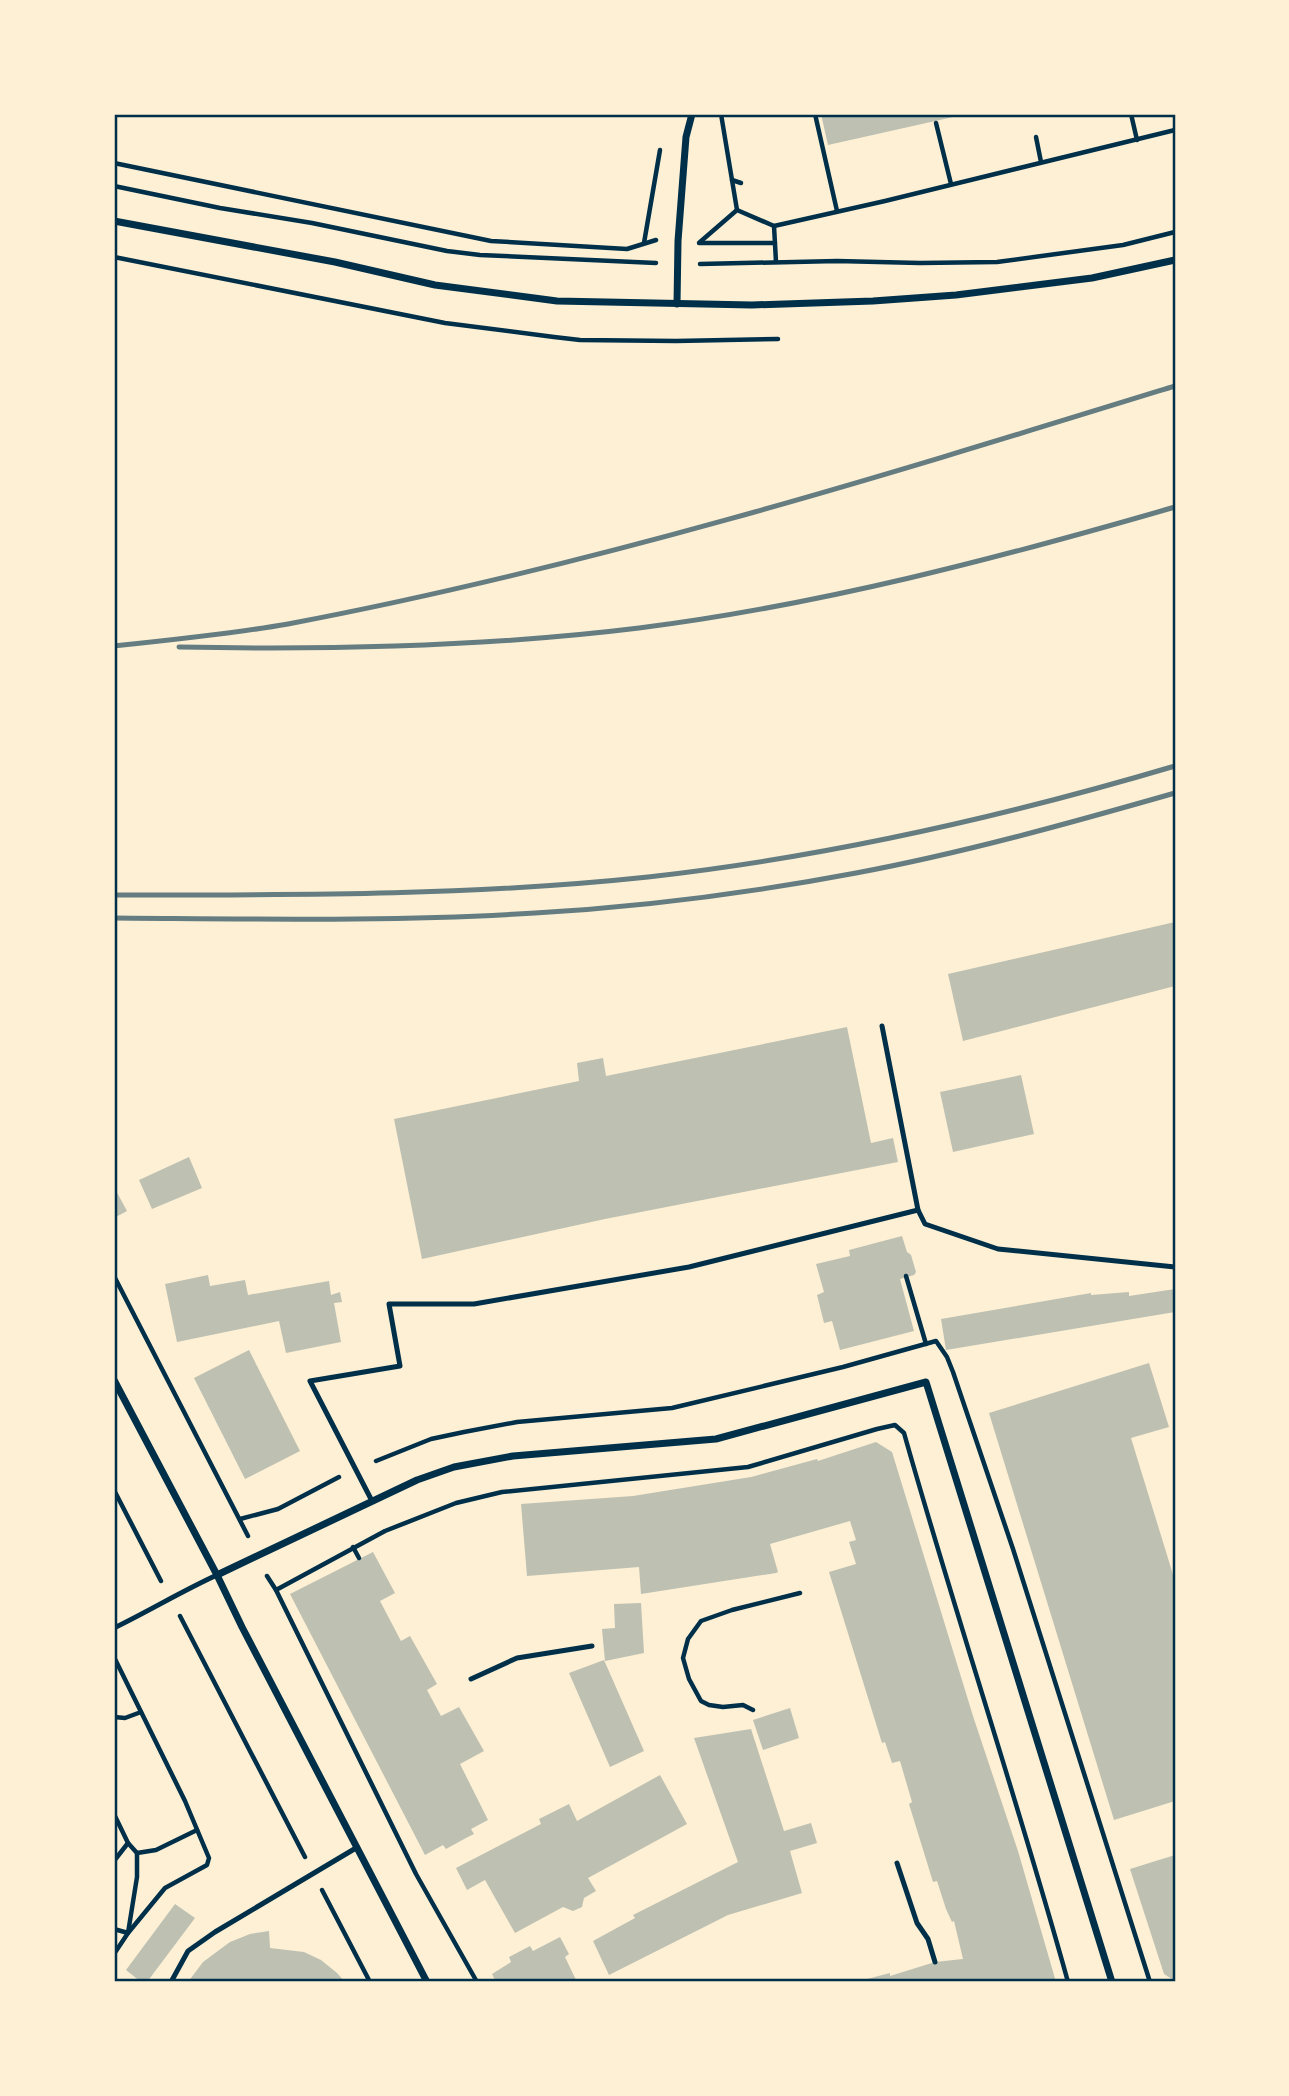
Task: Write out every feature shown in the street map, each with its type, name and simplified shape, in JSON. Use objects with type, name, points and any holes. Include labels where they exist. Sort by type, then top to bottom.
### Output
[{"type":"street","points":[[677,304],[678,242],[686,137],[692,114]]},
{"type":"street","points":[[114,220],[335,262],[435,285],[557,301],[677,304],[873,302],[1092,278],[1175,260]]},
{"type":"street","points":[[114,1380],[427,1982]]},
{"type":"street","points":[[217,1574],[417,1480],[454,1467],[513,1456],[716,1439],[926,1382],[1112,1982]]},
{"type":"lane","points":[[882,1026],[918,1210],[925,1224],[998,1249],[1175,1267]]},
{"type":"lane","points":[[372,1501],[310,1381],[400,1366],[389,1304],[474,1304],[689,1267],[918,1210]]},
{"type":"lane","points":[[114,1628],[217,1574]]},
{"type":"lane","points":[[471,1679],[517,1658],[592,1646]]},
{"type":"lane","points":[[171,1982],[188,1951],[215,1932],[356,1849]]},
{"type":"lane","points":[[897,1863],[935,1962]]},
{"type":"path","points":[[721,114],[737,210]]},
{"type":"path","points":[[815,114],[837,211]]},
{"type":"path","points":[[1131,114],[1137,140]]},
{"type":"path","points":[[936,123],[951,184]]},
{"type":"path","points":[[737,210],[774,226],[1175,130]]},
{"type":"path","points":[[1036,137],[1041,162]]},
{"type":"path","points":[[645,243],[663,138]]},
{"type":"path","points":[[114,163],[491,241],[627,249],[656,240]]},
{"type":"path","points":[[732,180],[741,183]]},
{"type":"path","points":[[114,186],[480,256],[640,263]]},
{"type":"path","points":[[737,210],[699,243],[775,243]]},
{"type":"path","points":[[774,226],[776,262]]},
{"type":"path","points":[[712,264],[997,262],[1123,245],[1175,232]]},
{"type":"path","points":[[114,257],[445,323],[554,337],[580,340],[676,341],[778,339]]},
{"type":"path","points":[[114,1276],[245,1530]]},
{"type":"path","points":[[906,1276],[926,1344]]},
{"type":"path","points":[[240,1519],[278,1509],[356,1470],[430,1439],[517,1422],[672,1408],[843,1367],[936,1341],[953,1372],[1013,1549],[1150,1982]]},
{"type":"path","points":[[276,1590],[385,1531],[456,1503],[502,1492],[748,1467],[895,1426],[904,1433],[935,1545],[994,1729],[1068,1982]]},
{"type":"path","points":[[114,1490],[370,1982]]},
{"type":"path","points":[[353,1547],[359,1558]]},
{"type":"path","points":[[268,1579],[276,1590],[416,1874],[477,1982]]},
{"type":"path","points":[[754,1710],[743,1705],[723,1707],[701,1701],[683,1658],[688,1639],[701,1621],[732,1610],[800,1593]]},
{"type":"path","points":[[114,1657],[209,1858],[207,1865],[165,1888],[114,1954]]},
{"type":"path","points":[[114,1717],[125,1718],[141,1712]]},
{"type":"path","points":[[114,1814],[136,1853],[136,1885],[128,1933]]},
{"type":"path","points":[[136,1853],[156,1850],[197,1830]]},
{"type":"path","points":[[114,1861],[128,1843]]},
{"type":"path","points":[[114,1929],[128,1933]]},
{"type":"building","points":[[821,114],[962,114],[962,115],[828,145]]},
{"type":"building","points":[[1175,922],[1175,986],[963,1041],[948,974]]},
{"type":"building","points":[[847,1027],[871,1143],[893,1138],[898,1162],[605,1219],[422,1259],[394,1119],[579,1081],[577,1063],[603,1058],[606,1076]]},
{"type":"building","points":[[1021,1075],[1034,1134],[953,1152],[940,1092]]},
{"type":"building","points":[[189,1157],[202,1188],[152,1209],[139,1180]]},
{"type":"building","points":[[114,1187],[127,1211],[114,1218]]},
{"type":"building","points":[[902,1236],[916,1272],[900,1279],[914,1331],[840,1350],[832,1321],[824,1323],[817,1295],[824,1292],[816,1264],[850,1256],[849,1250]]},
{"type":"building","points":[[208,1275],[210,1286],[245,1280],[248,1295],[329,1281],[331,1295],[340,1292],[342,1302],[334,1303],[341,1342],[286,1353],[279,1321],[177,1342],[165,1284]]},
{"type":"building","points":[[1175,1289],[1175,1312],[946,1350],[941,1319],[1091,1293],[1129,1292],[1129,1296]]},
{"type":"building","points":[[249,1350],[300,1451],[245,1479],[194,1378]]},
{"type":"building","points":[[1149,1363],[1169,1427],[1131,1438],[1175,1581],[1175,1801],[1114,1820],[989,1413]]},
{"type":"building","points":[[876,1442],[892,1452],[973,1716],[1018,1851],[1056,1982],[868,1982],[867,1979],[890,1973],[890,1976],[935,1962],[963,1959],[954,1921],[952,1922],[946,1909],[937,1881],[933,1882],[909,1804],[912,1802],[900,1761],[892,1763],[885,1742],[882,1743],[829,1572],[856,1564],[849,1542],[856,1540],[850,1521],[770,1544],[778,1572],[776,1573],[641,1594],[639,1567],[527,1576],[521,1504],[633,1496],[751,1477],[817,1459],[818,1461]]},
{"type":"building","points":[[373,1552],[395,1593],[380,1601],[401,1641],[410,1636],[437,1684],[427,1690],[441,1716],[459,1707],[484,1751],[460,1764],[488,1820],[471,1829],[474,1834],[446,1849],[443,1845],[425,1855],[290,1594]]},
{"type":"building","points":[[641,1603],[644,1653],[605,1661],[602,1629],[615,1628],[614,1604]]},
{"type":"building","points":[[604,1660],[644,1751],[610,1767],[569,1673]]},
{"type":"building","points":[[790,1708],[799,1738],[763,1750],[753,1720]]},
{"type":"building","points":[[751,1729],[784,1831],[811,1823],[817,1843],[790,1851],[802,1893],[728,1915],[609,1975],[593,1941],[635,1918],[633,1915],[738,1862],[694,1738]]},
{"type":"building","points":[[660,1775],[687,1824],[588,1878],[596,1891],[584,1898],[582,1907],[573,1911],[563,1907],[515,1933],[485,1880],[467,1890],[456,1868],[541,1824],[539,1819],[569,1804],[577,1821]]},
{"type":"building","points":[[1175,1855],[1175,1981],[1164,1974],[1130,1869]]},
{"type":"building","points":[[175,1904],[195,1918],[147,1982],[141,1982],[126,1970]]},
{"type":"building","points":[[269,1931],[270,1948],[304,1952],[321,1960],[345,1982],[188,1982],[203,1962],[230,1942],[250,1934]]},
{"type":"building","points":[[560,1937],[569,1954],[565,1957],[577,1982],[496,1982],[492,1974],[511,1962],[509,1957],[530,1946],[533,1951]]},
{"type":"railway","points":[[114,646],[288,624],[513,575],[846,486],[1175,386]]},
{"type":"railway","points":[[179,647],[409,646],[639,628],[775,607],[909,578],[1175,507]]},
{"type":"railway","points":[[114,895],[448,891],[581,883],[715,869],[914,833],[1045,802],[1175,766]]},
{"type":"railway","points":[[114,918],[430,918],[615,907],[696,898],[896,865],[976,847],[1175,793]]}]
